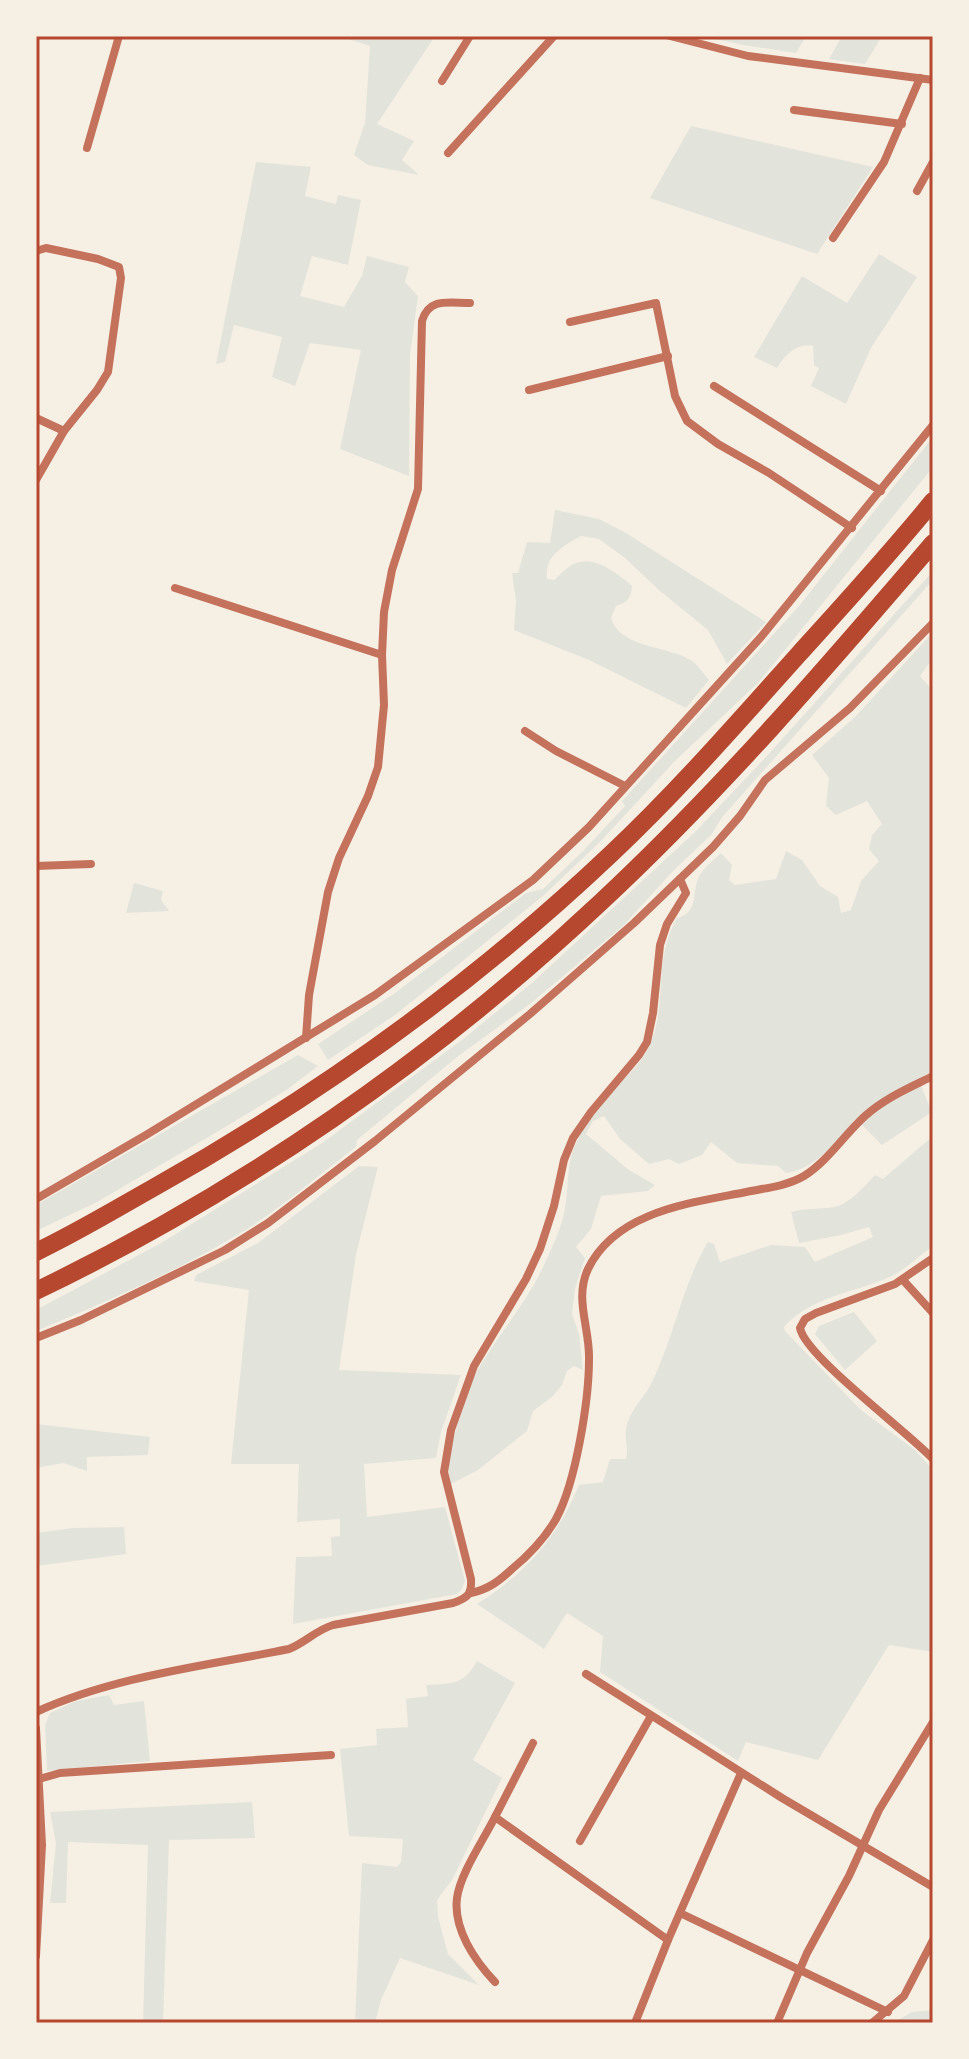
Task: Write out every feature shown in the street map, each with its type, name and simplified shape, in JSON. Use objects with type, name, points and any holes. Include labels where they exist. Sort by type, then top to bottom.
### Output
[{"type":"highway","points":[[36,1252],[225,1147],[318,1089],[416,1020],[512,942],[612,853],[728,733],[933,501]]},
{"type":"highway","points":[[36,1291],[152,1232],[264,1164],[338,1115],[520,975],[674,831],[821,672],[933,543]]},
{"type":"street","points":[[87,148],[119,36]]},
{"type":"street","points":[[442,81],[470,36]]},
{"type":"street","points":[[448,153],[554,36]]},
{"type":"street","points":[[670,36],[748,56],[933,80]]},
{"type":"street","points":[[833,238],[884,162],[920,78]]},
{"type":"street","points":[[794,110],[902,124]]},
{"type":"street","points":[[917,191],[933,162]]},
{"type":"street","points":[[36,251],[46,248],[108,262],[116,265],[121,274],[109,368],[102,383],[64,431],[36,480]]},
{"type":"street","points":[[306,1038],[309,995],[328,892],[339,858],[378,767],[384,705],[384,612],[392,570],[418,489],[424,315],[434,303],[470,303]]},
{"type":"street","points":[[570,322],[656,303],[677,403],[692,426],[852,528]]},
{"type":"street","points":[[529,390],[668,356]]},
{"type":"street","points":[[714,386],[881,491]]},
{"type":"street","points":[[36,418],[64,431]]},
{"type":"street","points":[[36,1199],[375,995],[513,896],[553,863],[761,637],[933,425]]},
{"type":"street","points":[[175,588],[382,655]]},
{"type":"street","points":[[36,1338],[81,1320],[215,1255],[268,1223],[375,1141],[530,1014],[634,923],[724,835],[765,780],[850,708],[933,623]]},
{"type":"street","points":[[525,731],[556,751],[625,786]]},
{"type":"street","points":[[36,866],[91,864]]},
{"type":"street","points":[[471,1593],[464,1549],[444,1472],[451,1430],[474,1366],[526,1279],[540,1249],[573,1138],[647,1042],[660,945],[667,924],[686,893],[680,879]]},
{"type":"street","points":[[36,1712],[72,1696],[118,1684],[289,1649],[333,1625],[453,1603],[493,1586],[529,1554],[549,1529],[564,1500],[579,1439],[589,1361],[581,1292],[596,1256],[627,1228],[647,1216],[673,1207],[784,1184],[803,1176],[821,1164],[844,1137],[883,1102],[933,1076]]},
{"type":"street","points":[[933,1258],[903,1280],[816,1313],[801,1324],[800,1333],[855,1391],[933,1459]]},
{"type":"street","points":[[903,1280],[933,1313]]},
{"type":"street","points":[[586,1674],[741,1773],[933,1887]]},
{"type":"street","points":[[580,1841],[651,1716]]},
{"type":"street","points":[[777,2023],[800,1968],[895,1781],[933,1722]]},
{"type":"street","points":[[36,1729],[39,1779],[36,1956]]},
{"type":"street","points":[[495,1982],[479,1966],[469,1949],[457,1907],[460,1887],[533,1743]]},
{"type":"street","points":[[39,1779],[60,1773],[331,1755]]},
{"type":"street","points":[[635,2023],[741,1773]]},
{"type":"street","points":[[495,1817],[668,1940]]},
{"type":"street","points":[[680,1913],[888,2012]]},
{"type":"street","points":[[872,2023],[888,2012],[908,1989],[933,1940]]},
{"type":"shaded area","points":[[339,36],[435,36],[377,124],[414,141],[402,160],[419,175],[368,165],[354,155],[365,123],[370,46]]},
{"type":"shaded area","points":[[702,36],[806,36],[796,53]]},
{"type":"shaded area","points":[[842,36],[882,36],[865,64],[829,59]]},
{"type":"shaded area","points":[[691,126],[873,167],[817,254],[650,198]]},
{"type":"shaded area","points":[[256,162],[311,167],[305,196],[336,204],[338,195],[361,200],[348,265],[312,256],[300,296],[344,307],[362,276],[367,256],[409,267],[405,282],[418,296],[410,355],[409,476],[340,449],[361,350],[310,343],[295,386],[272,377],[282,337],[234,325],[225,362],[216,364]]},
{"type":"shaded area","points":[[879,254],[917,277],[871,348],[846,404],[811,386],[819,368],[814,365],[813,346],[801,346],[792,351],[777,368],[754,357],[802,276],[847,303]]},
{"type":"shaded area","points":[[933,437],[933,467],[759,682],[674,762],[602,840],[544,895],[395,1015],[328,1060],[318,1044],[395,993],[526,893],[543,889],[584,850],[625,806],[622,801],[799,606]]},
{"type":"shaded area","points":[[555,510],[599,519],[626,533],[766,622],[727,664],[708,630],[625,558],[599,539],[581,536],[552,558],[547,579],[554,580],[569,567],[582,562],[597,563],[613,571],[632,586],[628,599],[616,606],[611,618],[616,628],[635,641],[692,661],[709,680],[686,708],[589,660],[514,630],[516,601],[512,573],[518,573],[527,542],[550,543]]},
{"type":"shaded area","points":[[933,571],[933,580],[723,816],[711,835],[624,925],[530,1004],[457,1057],[357,1140],[356,1147],[261,1220],[170,1271],[36,1331],[36,1310],[161,1243],[322,1143],[462,1040],[533,982],[695,832]]},
{"type":"shaded area","points":[[933,632],[933,658],[920,676],[933,691],[933,1071],[918,1079],[932,1112],[882,1145],[856,1119],[816,1160],[786,1173],[778,1166],[737,1163],[711,1142],[702,1155],[679,1164],[669,1159],[649,1164],[620,1139],[604,1116],[593,1121],[586,1134],[629,1170],[655,1185],[648,1191],[601,1196],[591,1229],[576,1247],[585,1258],[575,1289],[572,1314],[579,1334],[583,1370],[574,1366],[567,1371],[562,1385],[552,1397],[533,1411],[527,1431],[478,1470],[451,1484],[450,1450],[470,1387],[484,1359],[529,1293],[553,1244],[564,1215],[571,1159],[580,1135],[601,1104],[646,1052],[657,1020],[669,935],[677,918],[689,911],[701,873],[721,853],[732,865],[729,880],[735,885],[776,879],[786,851],[802,860],[820,886],[838,897],[841,913],[851,910],[861,881],[879,861],[869,849],[872,835],[882,824],[867,801],[836,815],[826,806],[829,778],[812,755],[855,717]]},
{"type":"shaded area","points":[[134,883],[163,891],[161,900],[169,911],[126,913]]},
{"type":"shaded area","points":[[298,1055],[318,1066],[285,1091],[205,1139],[97,1202],[36,1231],[36,1205]]},
{"type":"shaded area","points":[[933,1136],[933,1246],[892,1276],[821,1301],[795,1316],[784,1327],[861,1410],[915,1450],[933,1470],[933,1652],[889,1645],[818,1760],[746,1742],[738,1761],[600,1672],[603,1636],[567,1613],[544,1649],[477,1604],[511,1580],[538,1553],[561,1522],[579,1485],[603,1482],[610,1459],[626,1459],[628,1423],[658,1368],[691,1277],[708,1242],[714,1244],[720,1262],[771,1245],[805,1247],[815,1262],[873,1237],[869,1227],[799,1243],[791,1212],[843,1204],[875,1175],[883,1179]]},
{"type":"shaded area","points":[[359,1166],[378,1167],[356,1255],[339,1370],[461,1375],[441,1432],[436,1458],[364,1464],[367,1517],[445,1507],[465,1581],[457,1594],[293,1624],[296,1557],[332,1556],[331,1537],[340,1536],[340,1519],[297,1522],[299,1464],[231,1464],[249,1290],[194,1281],[196,1275],[258,1243]]},
{"type":"shaded area","points":[[854,1312],[877,1341],[845,1370],[815,1334],[819,1326]]},
{"type":"shaded area","points":[[36,1424],[150,1437],[148,1455],[87,1457],[87,1471],[63,1463],[36,1468]]},
{"type":"shaded area","points":[[124,1527],[126,1554],[36,1566],[36,1533],[73,1528]]},
{"type":"shaded area","points":[[477,1661],[515,1683],[473,1760],[502,1778],[452,1880],[437,1900],[438,1917],[448,1954],[479,1985],[400,1958],[381,2000],[375,2023],[355,2023],[362,1863],[397,1867],[401,1862],[403,1839],[349,1836],[340,1749],[377,1745],[376,1729],[408,1727],[406,1699],[428,1696],[426,1685],[462,1679]]},
{"type":"shaded area","points":[[109,1695],[114,1705],[144,1701],[150,1761],[47,1771],[45,1725],[50,1713],[76,1701]]},
{"type":"shaded area","points":[[252,1802],[255,1838],[169,1840],[163,2023],[143,2023],[148,1845],[68,1842],[66,1903],[50,1903],[56,1843],[50,1812]]},
{"type":"shaded area","points":[[933,2010],[933,2023],[893,2023],[912,2012]]}]
